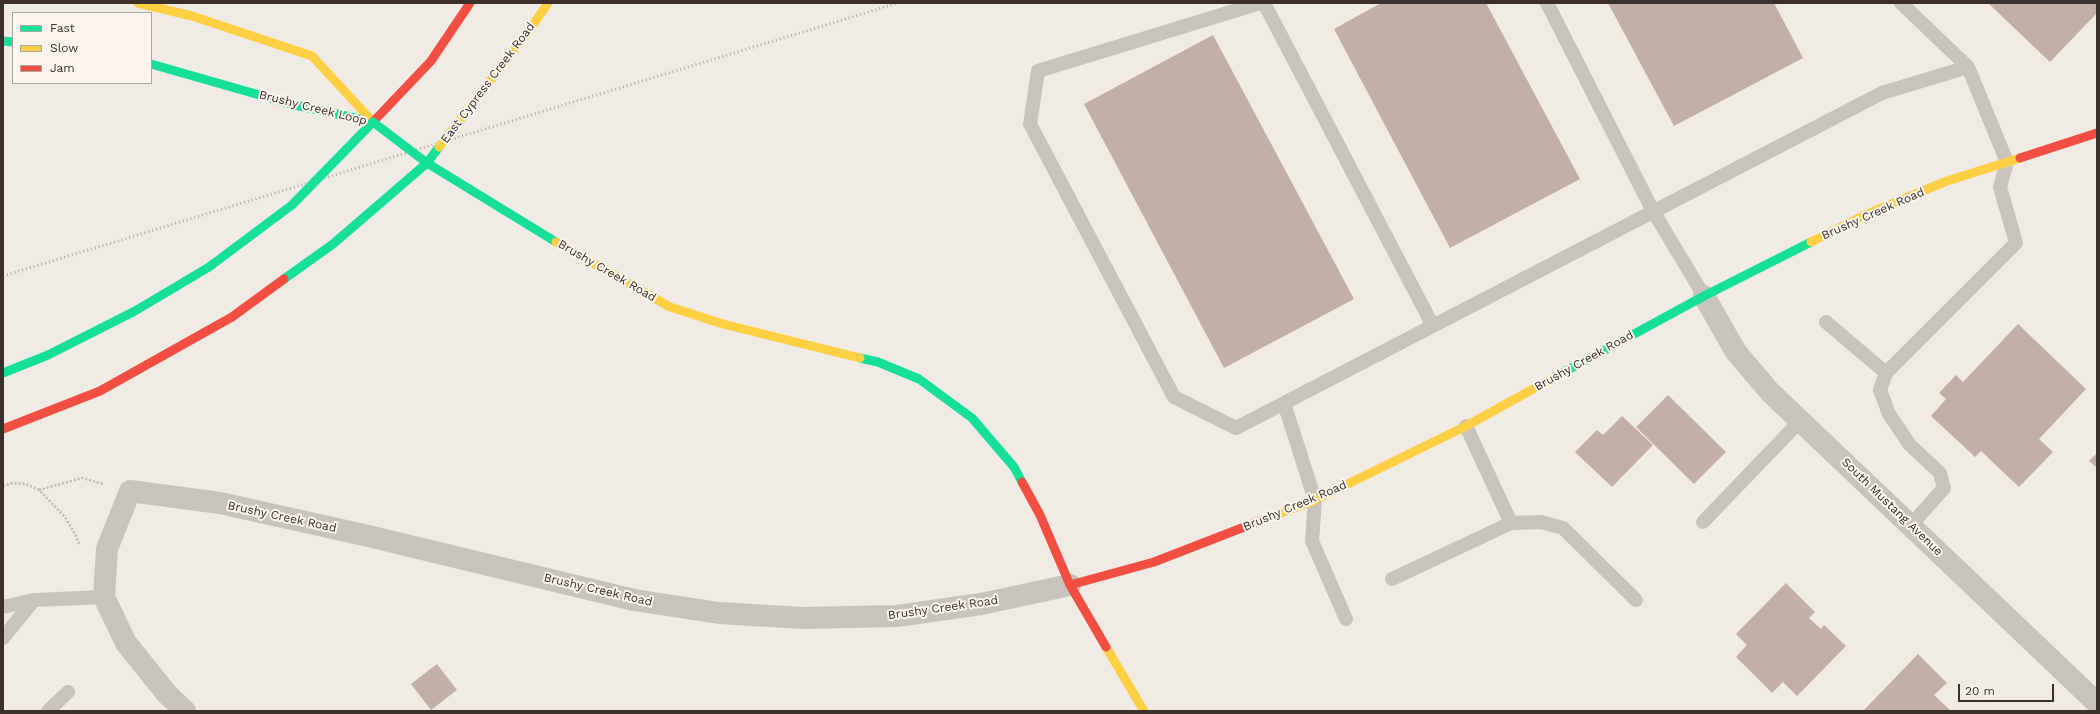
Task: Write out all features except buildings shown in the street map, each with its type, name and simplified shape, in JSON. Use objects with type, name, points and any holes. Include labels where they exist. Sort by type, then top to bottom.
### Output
[{"type":"street","name":"Brushy Creek Loop","points":[[138,3],[192,16],[312,56],[373,122]]},
{"type":"street","points":[[3,372],[48,355],[128,315],[209,267],[292,205],[431,61],[470,3]]},
{"type":"street","name":"East Cypress Creek Road","points":[[427,163],[528,32],[548,3]]},
{"type":"street","name":"Brushy Creek Loop","points":[[152,64],[291,104],[373,122]]},
{"type":"street","name":"Brushy Creek Road","points":[[373,122],[427,163],[579,256],[670,307],[724,324],[878,362],[919,379],[972,418],[1014,467],[1040,515],[1070,585]]},
{"type":"street","name":"Brushy Creek Road","points":[[104,597],[107,549],[130,491],[220,503],[364,535],[634,600],[719,613],[802,618],[897,616],[981,604],[1070,585],[1154,562],[1315,500],[1466,426],[1704,296],[1865,215],[1947,181],[2097,133]]},
{"type":"street","points":[[3,429],[100,391],[232,317],[333,244],[427,163]]},
{"type":"street","name":"South Mustang Avenue","points":[[1704,296],[1736,352],[1770,392],[2097,703]]},
{"type":"street","points":[[1070,585],[1144,711]]},
{"type":"street","points":[[104,597],[126,643],[167,694],[185,711]]},
{"type":"lane","points":[[1260,3],[1038,71],[1030,124],[1174,398],[1236,428],[1882,93],[1968,67]]},
{"type":"lane","points":[[1264,3],[1433,326]]},
{"type":"lane","points":[[1547,3],[1653,211],[1704,296]]},
{"type":"lane","points":[[1901,3],[1968,67],[2007,162],[2000,187],[2016,243],[1886,373],[1880,390],[1889,414],[1910,445],[1940,473],[1944,488],[1911,525]]},
{"type":"lane","points":[[1826,322],[1886,373]]},
{"type":"lane","points":[[1284,402],[1315,500],[1312,541],[1346,619]]},
{"type":"lane","points":[[1703,522],[1801,420]]},
{"type":"lane","points":[[1466,426],[1511,524]]},
{"type":"lane","points":[[1392,579],[1511,524],[1541,522],[1563,528],[1636,600]]},
{"type":"lane","points":[[3,607],[34,600],[104,597]]},
{"type":"lane","points":[[3,638],[34,600]]},
{"type":"lane","points":[[48,711],[68,692]]},
{"type":"path","points":[[38,490],[82,478]]},
{"type":"path","points":[[3,486],[12,483],[26,484],[38,490],[65,517],[76,536],[80,550]]},
{"type":"railway","points":[[3,276],[898,3]]},
{"type":"traffic: fast","points":[[3,41],[12,42]]},
{"type":"traffic: fast","points":[[152,64],[291,104],[373,122]]},
{"type":"traffic: fast","points":[[209,267],[292,205],[373,122],[427,163],[439,147]]},
{"type":"traffic: fast","points":[[284,279],[333,244],[427,163],[556,242]]},
{"type":"traffic: fast","points":[[1555,377],[1704,296],[1811,242]]},
{"type":"traffic: fast","points":[[3,373],[48,355],[135,311],[209,267]]},
{"type":"traffic: fast","points":[[860,358],[878,362],[919,379],[972,418],[1014,467],[1022,482]]},
{"type":"traffic: slow","points":[[138,3],[192,16],[312,56],[373,122]]},
{"type":"traffic: slow","points":[[528,32],[548,3]]},
{"type":"traffic: slow","points":[[439,147],[528,32]]},
{"type":"traffic: slow","points":[[1811,242],[1865,215],[1947,181],[2020,158]]},
{"type":"traffic: slow","points":[[556,242],[670,307],[723,324],[860,358]]},
{"type":"traffic: slow","points":[[1265,519],[1315,500],[1466,426],[1555,377]]},
{"type":"traffic: slow","points":[[1106,647],[1144,711]]},
{"type":"traffic: jam","points":[[373,122],[431,61],[470,3]]},
{"type":"traffic: jam","points":[[2020,158],[2097,133]]},
{"type":"traffic: jam","points":[[3,429],[100,391],[232,317],[284,279]]},
{"type":"traffic: jam","points":[[1022,482],[1040,515],[1070,585],[1106,647]]},
{"type":"traffic: jam","points":[[1070,585],[1154,562],[1265,519]]}]
